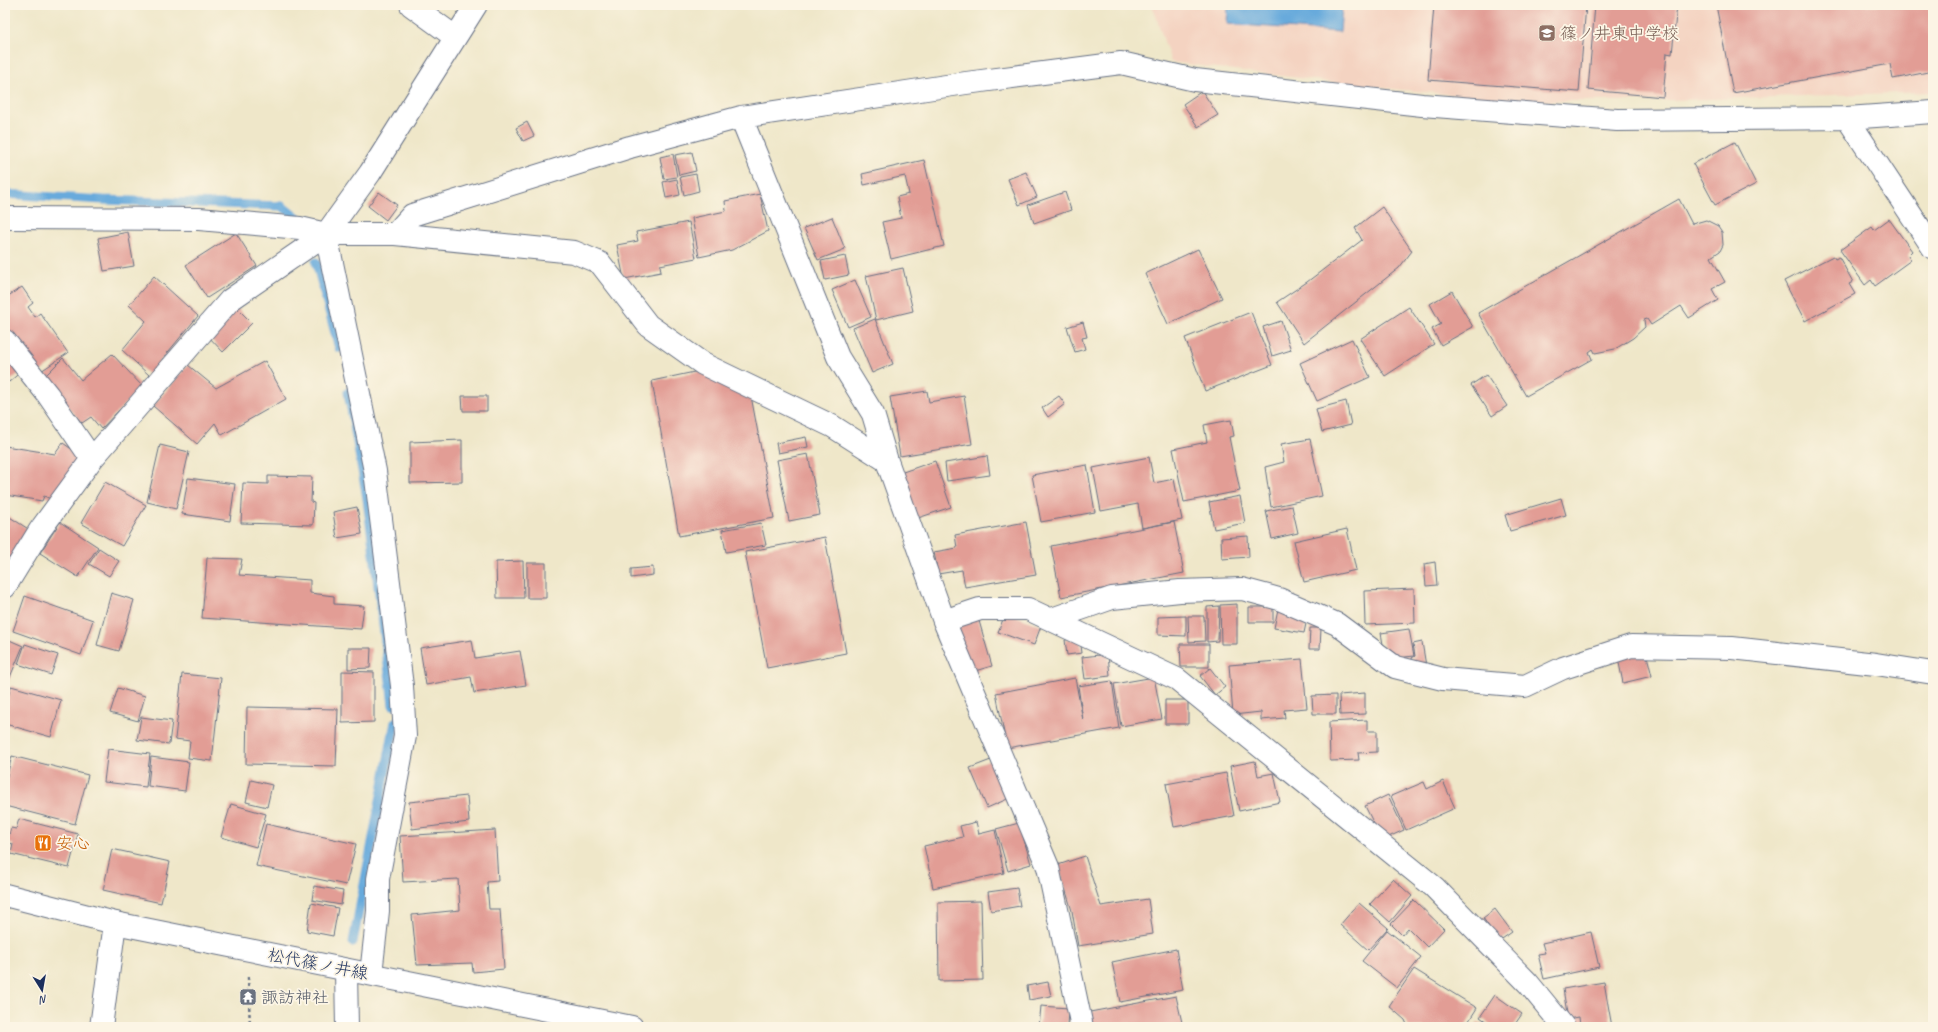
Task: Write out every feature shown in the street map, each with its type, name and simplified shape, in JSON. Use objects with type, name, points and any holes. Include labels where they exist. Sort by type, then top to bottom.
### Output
[{"type":"street","points":[[412,5],[455,37]]},
{"type":"street","points":[[5,587],[40,530],[92,459],[230,300],[326,234],[370,173],[476,5]]},
{"type":"street","points":[[395,234],[412,215],[630,147],[741,117],[966,83],[1121,63],[1195,80],[1430,106],[1617,120],[1847,118],[1933,112]]},
{"type":"street","points":[[741,117],[838,357],[873,414],[887,461],[944,621],[1048,867],[1082,1027]]},
{"type":"street","points":[[1847,118],[1933,248]]},
{"type":"street","points":[[5,218],[199,219],[300,228],[326,234],[395,234],[574,252],[600,263],[648,325],[704,364],[832,426],[887,461]]},
{"type":"street","points":[[326,234],[374,471],[402,686],[405,736],[378,879],[378,911],[371,974]]},
{"type":"street","points":[[5,341],[48,395],[92,459]]},
{"type":"street","points":[[1052,619],[1112,598],[1180,591],[1242,589],[1279,599],[1337,624],[1395,667],[1443,679],[1525,686],[1563,668],[1631,646],[1732,648],[1876,664],[1933,673]]},
{"type":"street","points":[[944,621],[980,609],[1028,608],[1177,679],[1434,887],[1528,984],[1564,1027]]},
{"type":"street","name":"松代篠ノ井線","points":[[5,895],[115,923],[632,1027]]},
{"type":"street","points":[[101,1027],[115,923]]},
{"type":"street","points":[[346,970],[347,1027]]},
{"type":"path","points":[[250,951],[247,968],[250,1027]]},
{"type":"shaded area","name":"篠ノ井東中学校","points":[[1152,5],[1933,5],[1933,92],[1641,101],[1517,101],[1353,85],[1171,62]]},
{"type":"water","points":[[1228,5],[1342,5],[1340,32],[1227,24]]},
{"type":"building","points":[[1434,5],[1586,5],[1579,92],[1428,80]]},
{"type":"building","points":[[1595,5],[1677,5],[1672,54],[1667,53],[1663,97],[1588,90]]},
{"type":"building","points":[[1716,5],[1933,5],[1933,71],[1893,79],[1890,64],[1733,93]]},
{"type":"building","points":[[1202,91],[1218,115],[1198,127],[1183,104]]},
{"type":"building","points":[[527,122],[534,136],[523,141],[516,128]]},
{"type":"building","points":[[1735,142],[1756,184],[1715,205],[1693,164]]},
{"type":"building","points":[[692,152],[696,171],[679,175],[675,155]]},
{"type":"building","points":[[673,154],[677,177],[664,179],[660,157]]},
{"type":"building","points":[[924,160],[944,246],[891,259],[882,222],[901,218],[897,197],[909,194],[905,176],[864,185],[862,174]]},
{"type":"building","points":[[1026,172],[1037,197],[1019,205],[1008,179]]},
{"type":"building","points":[[696,174],[699,191],[684,195],[680,177]]},
{"type":"building","points":[[677,179],[680,195],[666,198],[663,182]]},
{"type":"building","points":[[379,192],[397,205],[386,220],[368,206]]},
{"type":"building","points":[[1065,192],[1071,210],[1034,223],[1028,205]]},
{"type":"building","points":[[760,194],[768,231],[732,250],[699,257],[692,218],[726,211],[725,201]]},
{"type":"building","points":[[1679,199],[1692,224],[1706,220],[1718,226],[1722,232],[1723,245],[1720,251],[1711,257],[1725,282],[1712,289],[1718,300],[1689,318],[1681,306],[1651,325],[1647,319],[1644,320],[1645,327],[1633,338],[1615,349],[1595,353],[1593,349],[1589,352],[1592,359],[1526,396],[1478,313]]},
{"type":"building","points":[[1382,207],[1412,251],[1399,268],[1304,343],[1277,302],[1307,282],[1362,240],[1355,228]]},
{"type":"building","points":[[832,217],[845,249],[818,260],[804,228]]},
{"type":"building","points":[[1889,219],[1912,251],[1908,255],[1911,260],[1875,286],[1871,280],[1865,285],[1840,250],[1872,227],[1874,230]]},
{"type":"building","points":[[689,222],[696,258],[660,265],[661,272],[624,279],[617,245],[638,241],[636,232]]},
{"type":"building","points":[[128,232],[134,266],[104,271],[98,238]]},
{"type":"building","points":[[236,233],[257,266],[207,298],[186,265]]},
{"type":"building","points":[[1198,249],[1222,298],[1168,324],[1145,274]]},
{"type":"building","points":[[845,256],[849,275],[825,280],[821,261]]},
{"type":"building","points":[[1833,256],[1835,259],[1839,257],[1853,282],[1849,284],[1855,294],[1805,321],[1784,281]]},
{"type":"building","points":[[903,268],[913,311],[876,320],[866,276]]},
{"type":"building","points":[[154,276],[198,316],[149,375],[122,350],[146,321],[129,305]]},
{"type":"building","points":[[855,280],[871,317],[848,327],[832,290]]},
{"type":"building","points":[[22,287],[33,303],[28,307],[35,317],[40,313],[68,353],[38,373],[5,326],[5,298]]},
{"type":"building","points":[[1452,291],[1473,327],[1441,345],[1432,329],[1441,324],[1430,304]]},
{"type":"building","points":[[236,307],[252,323],[223,352],[208,336]]},
{"type":"building","points":[[1409,307],[1434,344],[1385,376],[1360,339]]},
{"type":"building","points":[[1251,312],[1272,365],[1205,391],[1185,338]]},
{"type":"building","points":[[875,319],[893,364],[872,373],[853,328]]},
{"type":"building","points":[[1281,321],[1291,350],[1272,356],[1263,327]]},
{"type":"building","points":[[1083,322],[1087,337],[1082,338],[1085,349],[1075,352],[1067,327]]},
{"type":"building","points":[[1352,339],[1370,377],[1317,401],[1300,363]]},
{"type":"building","points":[[5,351],[23,370],[9,382],[5,377]]},
{"type":"building","points":[[112,354],[142,386],[101,429],[91,417],[82,423],[43,378],[63,358],[81,380]]},
{"type":"building","points":[[265,361],[286,399],[222,435],[215,423],[197,444],[153,406],[188,365],[216,388]]},
{"type":"building","points":[[699,371],[751,396],[774,518],[679,536],[652,381]]},
{"type":"building","points":[[1486,375],[1507,406],[1492,416],[1471,385]]},
{"type":"building","points":[[927,391],[929,402],[964,396],[972,444],[900,456],[890,397]]},
{"type":"building","points":[[462,396],[487,396],[487,411],[463,411]]},
{"type":"building","points":[[1059,396],[1065,404],[1048,417],[1042,408]]},
{"type":"building","points":[[1346,401],[1351,425],[1322,432],[1316,409]]},
{"type":"building","points":[[1231,420],[1234,436],[1229,437],[1240,491],[1184,502],[1173,449],[1207,442],[1204,425]]},
{"type":"building","points":[[806,437],[808,447],[778,453],[776,443]]},
{"type":"building","points":[[1310,439],[1322,496],[1271,507],[1265,467],[1284,462],[1281,444]]},
{"type":"building","points":[[462,440],[462,482],[410,483],[410,442]]},
{"type":"building","points":[[63,443],[84,458],[53,500],[44,496],[42,501],[5,495],[5,446],[55,454]]},
{"type":"building","points":[[160,445],[189,452],[176,509],[147,502]]},
{"type":"building","points":[[808,454],[820,515],[789,521],[777,460]]},
{"type":"building","points":[[987,456],[990,475],[947,481],[945,463]]},
{"type":"building","points":[[1149,457],[1154,483],[1174,479],[1182,520],[1142,528],[1138,504],[1101,511],[1093,468]]},
{"type":"building","points":[[935,461],[951,507],[915,519],[900,473]]},
{"type":"building","points":[[1087,465],[1095,512],[1041,522],[1032,475]]},
{"type":"building","points":[[268,476],[312,477],[311,502],[314,503],[313,525],[241,523],[243,483],[268,484]]},
{"type":"building","points":[[188,478],[235,484],[230,521],[182,514]]},
{"type":"building","points":[[105,482],[146,505],[122,546],[81,523]]},
{"type":"building","points":[[1240,496],[1245,523],[1214,529],[1209,502]]},
{"type":"building","points":[[1561,498],[1566,515],[1510,531],[1505,515]]},
{"type":"building","points":[[1292,506],[1298,533],[1272,539],[1266,511]]},
{"type":"building","points":[[357,507],[362,534],[337,538],[333,512]]},
{"type":"building","points":[[5,514],[33,532],[5,574]]},
{"type":"building","points":[[60,522],[98,547],[78,577],[40,553]]},
{"type":"building","points":[[1026,522],[1036,575],[965,587],[962,570],[938,574],[934,552],[957,548],[955,535]]},
{"type":"building","points":[[1174,522],[1184,573],[1061,597],[1051,546]]},
{"type":"building","points":[[761,523],[766,545],[726,552],[722,530]]},
{"type":"building","points":[[1347,529],[1356,570],[1304,582],[1294,541]]},
{"type":"building","points":[[1248,536],[1249,557],[1222,559],[1221,538]]},
{"type":"building","points":[[825,537],[846,653],[767,668],[745,552]]},
{"type":"building","points":[[99,548],[119,561],[109,576],[89,564]]},
{"type":"building","points":[[207,558],[242,559],[239,575],[310,580],[310,593],[334,596],[334,604],[364,606],[361,629],[202,618]]},
{"type":"building","points":[[523,561],[524,598],[497,598],[496,562]]},
{"type":"building","points":[[1435,562],[1437,585],[1426,586],[1424,564]]},
{"type":"building","points":[[527,563],[546,563],[546,598],[527,598]]},
{"type":"building","points":[[653,567],[653,575],[631,578],[631,569]]},
{"type":"building","points":[[1414,589],[1415,623],[1365,625],[1364,591]]},
{"type":"building","points":[[111,593],[134,600],[119,651],[97,645]]},
{"type":"building","points":[[25,596],[93,620],[81,655],[13,631]]},
{"type":"building","points":[[1237,604],[1237,644],[1221,644],[1220,605]]},
{"type":"building","points":[[1219,606],[1218,641],[1207,642],[1207,607]]},
{"type":"building","points":[[1249,607],[1273,607],[1273,622],[1249,622]]},
{"type":"building","points":[[1278,609],[1308,614],[1304,633],[1274,628]]},
{"type":"building","points":[[1006,612],[1041,626],[1034,645],[998,632]]},
{"type":"building","points":[[977,614],[992,666],[968,673],[952,621]]},
{"type":"building","points":[[1186,616],[1186,636],[1158,635],[1158,617]]},
{"type":"building","points":[[1188,616],[1204,616],[1205,641],[1189,642]]},
{"type":"building","points":[[1310,628],[1321,628],[1320,649],[1309,649]]},
{"type":"building","points":[[1409,629],[1414,656],[1397,658],[1384,650],[1381,633]]},
{"type":"building","points":[[5,638],[23,646],[8,682],[5,681]]},
{"type":"building","points":[[1080,638],[1082,653],[1067,655],[1065,640]]},
{"type":"building","points":[[472,640],[475,658],[520,651],[526,685],[474,693],[471,677],[426,685],[420,648]]},
{"type":"building","points":[[1422,642],[1426,666],[1413,668],[1412,658],[1415,656],[1413,644]]},
{"type":"building","points":[[25,644],[58,655],[51,675],[18,664]]},
{"type":"building","points":[[1180,644],[1209,644],[1209,667],[1181,667]]},
{"type":"building","points":[[348,648],[371,648],[370,668],[348,669]]},
{"type":"building","points":[[1646,652],[1652,676],[1623,683],[1618,658]]},
{"type":"building","points":[[1108,654],[1110,676],[1085,679],[1082,657]]},
{"type":"building","points":[[1302,659],[1307,708],[1284,710],[1285,718],[1261,720],[1261,712],[1233,715],[1229,665]]},
{"type":"building","points":[[1210,668],[1225,687],[1215,695],[1200,676]]},
{"type":"building","points":[[342,671],[374,672],[374,722],[342,723]]},
{"type":"building","points":[[182,674],[221,678],[212,761],[188,758],[190,741],[175,739]]},
{"type":"building","points":[[1154,677],[1162,719],[1121,726],[1114,684]]},
{"type":"building","points":[[1075,678],[1083,720],[1078,686],[1112,681],[1119,728],[1007,748],[996,693]]},
{"type":"building","points":[[11,686],[61,700],[51,737],[5,724],[5,708]]},
{"type":"building","points":[[118,688],[145,696],[138,721],[110,713]]},
{"type":"building","points":[[1365,693],[1365,714],[1340,715],[1339,695]]},
{"type":"building","points":[[1336,695],[1336,714],[1313,714],[1312,696]]},
{"type":"building","points":[[1165,700],[1188,700],[1188,724],[1165,724]]},
{"type":"building","points":[[247,707],[338,709],[336,766],[246,764]]},
{"type":"building","points":[[141,717],[172,721],[169,744],[137,740]]},
{"type":"building","points":[[1367,720],[1367,731],[1377,731],[1377,752],[1358,753],[1359,760],[1330,761],[1329,722]]},
{"type":"building","points":[[108,749],[150,754],[146,787],[104,782]]},
{"type":"building","points":[[12,756],[88,775],[75,824],[5,806],[5,783]]},
{"type":"building","points":[[151,757],[189,762],[185,791],[148,786]]},
{"type":"building","points":[[996,758],[1012,797],[987,808],[970,768]]},
{"type":"building","points":[[1255,761],[1258,776],[1274,773],[1280,802],[1239,811],[1230,766]]},
{"type":"building","points":[[1226,773],[1234,816],[1174,827],[1166,784]]},
{"type":"building","points":[[251,780],[272,785],[267,807],[246,802]]},
{"type":"building","points":[[1443,781],[1455,808],[1406,830],[1391,796],[1424,782],[1427,789]]},
{"type":"building","points":[[1388,795],[1404,830],[1382,840],[1365,806]]},
{"type":"building","points":[[467,796],[469,822],[412,829],[409,802]]},
{"type":"building","points":[[231,804],[266,814],[256,847],[221,837]]},
{"type":"building","name":"安心","points":[[19,819],[78,834],[69,868],[11,854],[13,844],[7,842],[11,828],[16,829]]},
{"type":"building","points":[[976,822],[979,834],[995,830],[1004,873],[933,888],[924,846],[963,837],[960,826]]},
{"type":"building","points":[[1019,823],[1031,864],[1008,871],[996,829]]},
{"type":"building","points":[[266,824],[356,844],[346,885],[256,866]]},
{"type":"building","points":[[495,830],[498,881],[487,882],[489,909],[500,909],[504,969],[473,972],[472,963],[417,965],[412,915],[460,910],[458,879],[403,882],[400,836]]},
{"type":"building","points":[[112,849],[170,862],[161,903],[103,890]]},
{"type":"building","points":[[5,856],[8,856],[6,865],[5,865]]},
{"type":"building","points":[[1085,856],[1101,906],[1148,899],[1153,934],[1078,946],[1072,911],[1058,865]]},
{"type":"building","points":[[1393,879],[1412,896],[1390,922],[1370,904]]},
{"type":"building","points":[[314,886],[343,891],[341,905],[312,900]]},
{"type":"building","points":[[1017,888],[1020,906],[991,911],[988,892]]},
{"type":"building","points":[[1414,900],[1444,929],[1427,947],[1408,928],[1402,935],[1391,924]]},
{"type":"building","points":[[981,901],[983,980],[939,981],[938,902]]},
{"type":"building","points":[[311,903],[338,908],[333,936],[307,931]]},
{"type":"building","points":[[1359,903],[1388,928],[1368,950],[1340,925]]},
{"type":"building","points":[[1495,909],[1512,932],[1499,941],[1483,918]]},
{"type":"building","points":[[1387,930],[1421,957],[1397,988],[1362,961]]},
{"type":"building","points":[[1591,932],[1599,967],[1544,979],[1538,954],[1545,953],[1542,943]]},
{"type":"building","points":[[1176,949],[1183,990],[1120,1002],[1112,962]]},
{"type":"building","points":[[1414,969],[1477,1008],[1465,1027],[1408,1027],[1405,1020],[1389,1006]]},
{"type":"building","points":[[1048,982],[1051,996],[1029,1000],[1027,986]]},
{"type":"building","points":[[1604,982],[1612,1027],[1580,1027],[1579,1017],[1568,1019],[1563,989]]},
{"type":"building","points":[[1495,995],[1522,1014],[1513,1027],[1494,1027],[1480,1017]]},
{"type":"building","points":[[1176,996],[1183,1027],[1093,1027],[1090,1012]]},
{"type":"building","points":[[1041,1006],[1068,1008],[1067,1027],[1039,1027]]},
{"type":"building","points":[[1478,1022],[1487,1027],[1475,1027]]},
{"type":"waterway","points":[[5,194],[103,200],[282,206],[301,221]]},
{"type":"waterway","points":[[316,262],[339,348]]},
{"type":"waterway","points":[[348,392],[367,498],[393,705]]},
{"type":"waterway","points":[[353,942],[395,722]]},
{"type":"place","name":"篠ノ井東中学校","points":[[1547,33]]},
{"type":"place","name":"安心","points":[[43,843]]},
{"type":"place","name":"諏訪神社","points":[[248,997]]}]
